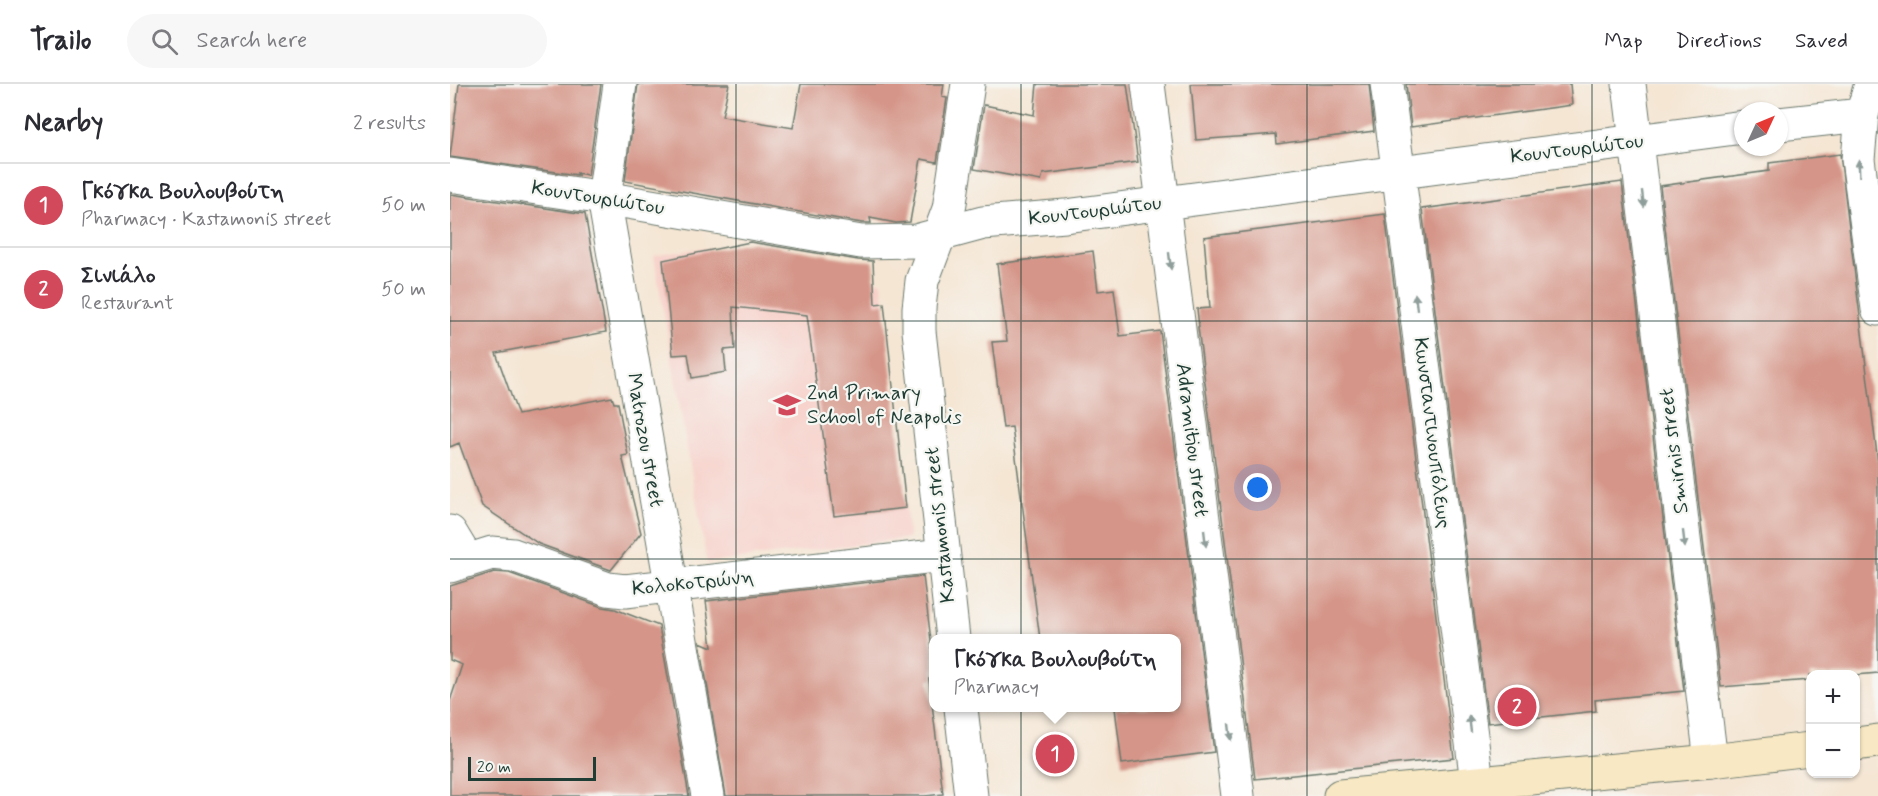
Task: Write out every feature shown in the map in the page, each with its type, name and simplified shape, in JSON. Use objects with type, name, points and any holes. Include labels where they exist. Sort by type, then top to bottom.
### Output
[{"type":"main road","points":[[1860,743],[1878,741]]},
{"type":"main road","points":[[1340,796],[1477,782],[1545,786],[1806,749]]},
{"type":"street","name":"Matrozou street","points":[[620,84],[604,198],[708,796]]},
{"type":"street","points":[[940,235],[952,196],[968,84]]},
{"type":"street","name":"Adramitiou street","points":[[1148,84],[1238,796]]},
{"type":"street","name":"Κωνσταντινουπόλεως","points":[[1387,84],[1477,782]]},
{"type":"street","name":"Smirnis street","points":[[1629,84],[1711,761]]},
{"type":"street","points":[[1871,84],[1858,140],[1858,173],[1878,309]]},
{"type":"street","points":[[1788,123],[1862,116]]},
{"type":"street","name":"Κουντουριώτου","points":[[450,175],[604,198],[861,242],[907,242],[983,224],[1065,216],[1734,128]]},
{"type":"street","name":"Kastamonis street","points":[[940,235],[922,281],[919,331],[952,634]]},
{"type":"street","points":[[450,532],[459,563]]},
{"type":"street","name":"Κολοκοτρώνη","points":[[459,563],[492,554],[506,554],[608,589],[625,591],[943,555]]},
{"type":"street","points":[[961,712],[971,796]]},
{"type":"shaded area","name":"2nd Primary School of Neapolis","points":[[701,248],[882,282],[909,538],[707,563],[654,256]]},
{"type":"building","points":[[459,84],[601,84],[588,175],[450,157]]},
{"type":"building","points":[[638,84],[729,84],[722,116],[793,128],[801,84],[944,84],[942,97],[947,98],[937,162],[921,159],[910,222],[896,223],[870,218],[871,223],[862,223],[625,181]]},
{"type":"building","points":[[1037,84],[1127,84],[1138,162],[1043,174],[1041,181],[974,169],[984,105],[1034,115]]},
{"type":"building","points":[[1191,84],[1369,84],[1374,131],[1277,144],[1276,134],[1196,140]]},
{"type":"building","points":[[1406,84],[1570,84],[1572,105],[1411,127]]},
{"type":"building","points":[[1840,154],[1878,463],[1878,673],[1860,675],[1860,670],[1806,670],[1806,680],[1721,687],[1660,186],[1769,171],[1769,163]]},
{"type":"building","points":[[1622,182],[1684,691],[1595,700],[1596,711],[1488,723],[1422,209]]},
{"type":"building","points":[[450,194],[585,214],[606,332],[496,353],[518,415],[612,397],[614,403],[618,403],[628,455],[622,456],[641,533],[611,570],[539,544],[482,506],[459,443],[450,447]]},
{"type":"building","points":[[1385,214],[1454,758],[1255,779],[1198,327],[1197,309],[1210,308],[1204,237]]},
{"type":"building","points":[[750,242],[873,261],[875,304],[884,303],[906,508],[834,516],[807,315],[733,307],[735,349],[724,350],[726,372],[692,378],[688,354],[673,355],[663,260]]},
{"type":"building","points":[[1093,251],[1098,291],[1114,289],[1120,336],[1160,331],[1214,752],[1122,764],[1116,712],[1181,712],[1181,634],[1039,634],[1012,427],[1003,428],[992,342],[1007,341],[997,264]]},
{"type":"building","points":[[494,572],[509,573],[659,626],[689,796],[450,796],[450,701],[462,665],[450,660],[450,586]]},
{"type":"building","points":[[923,576],[930,634],[929,712],[933,712],[943,794],[925,796],[726,796],[700,642],[712,647],[706,601]]},
{"type":"place","name":"2nd Primary School of Neapolis","points":[[787,405]]},
{"type":"place","name":"Σινιάλο","points":[[1517,707]]},
{"type":"place","name":"Γκόγκα Βουλουβούτη","points":[[1055,754]]}]
